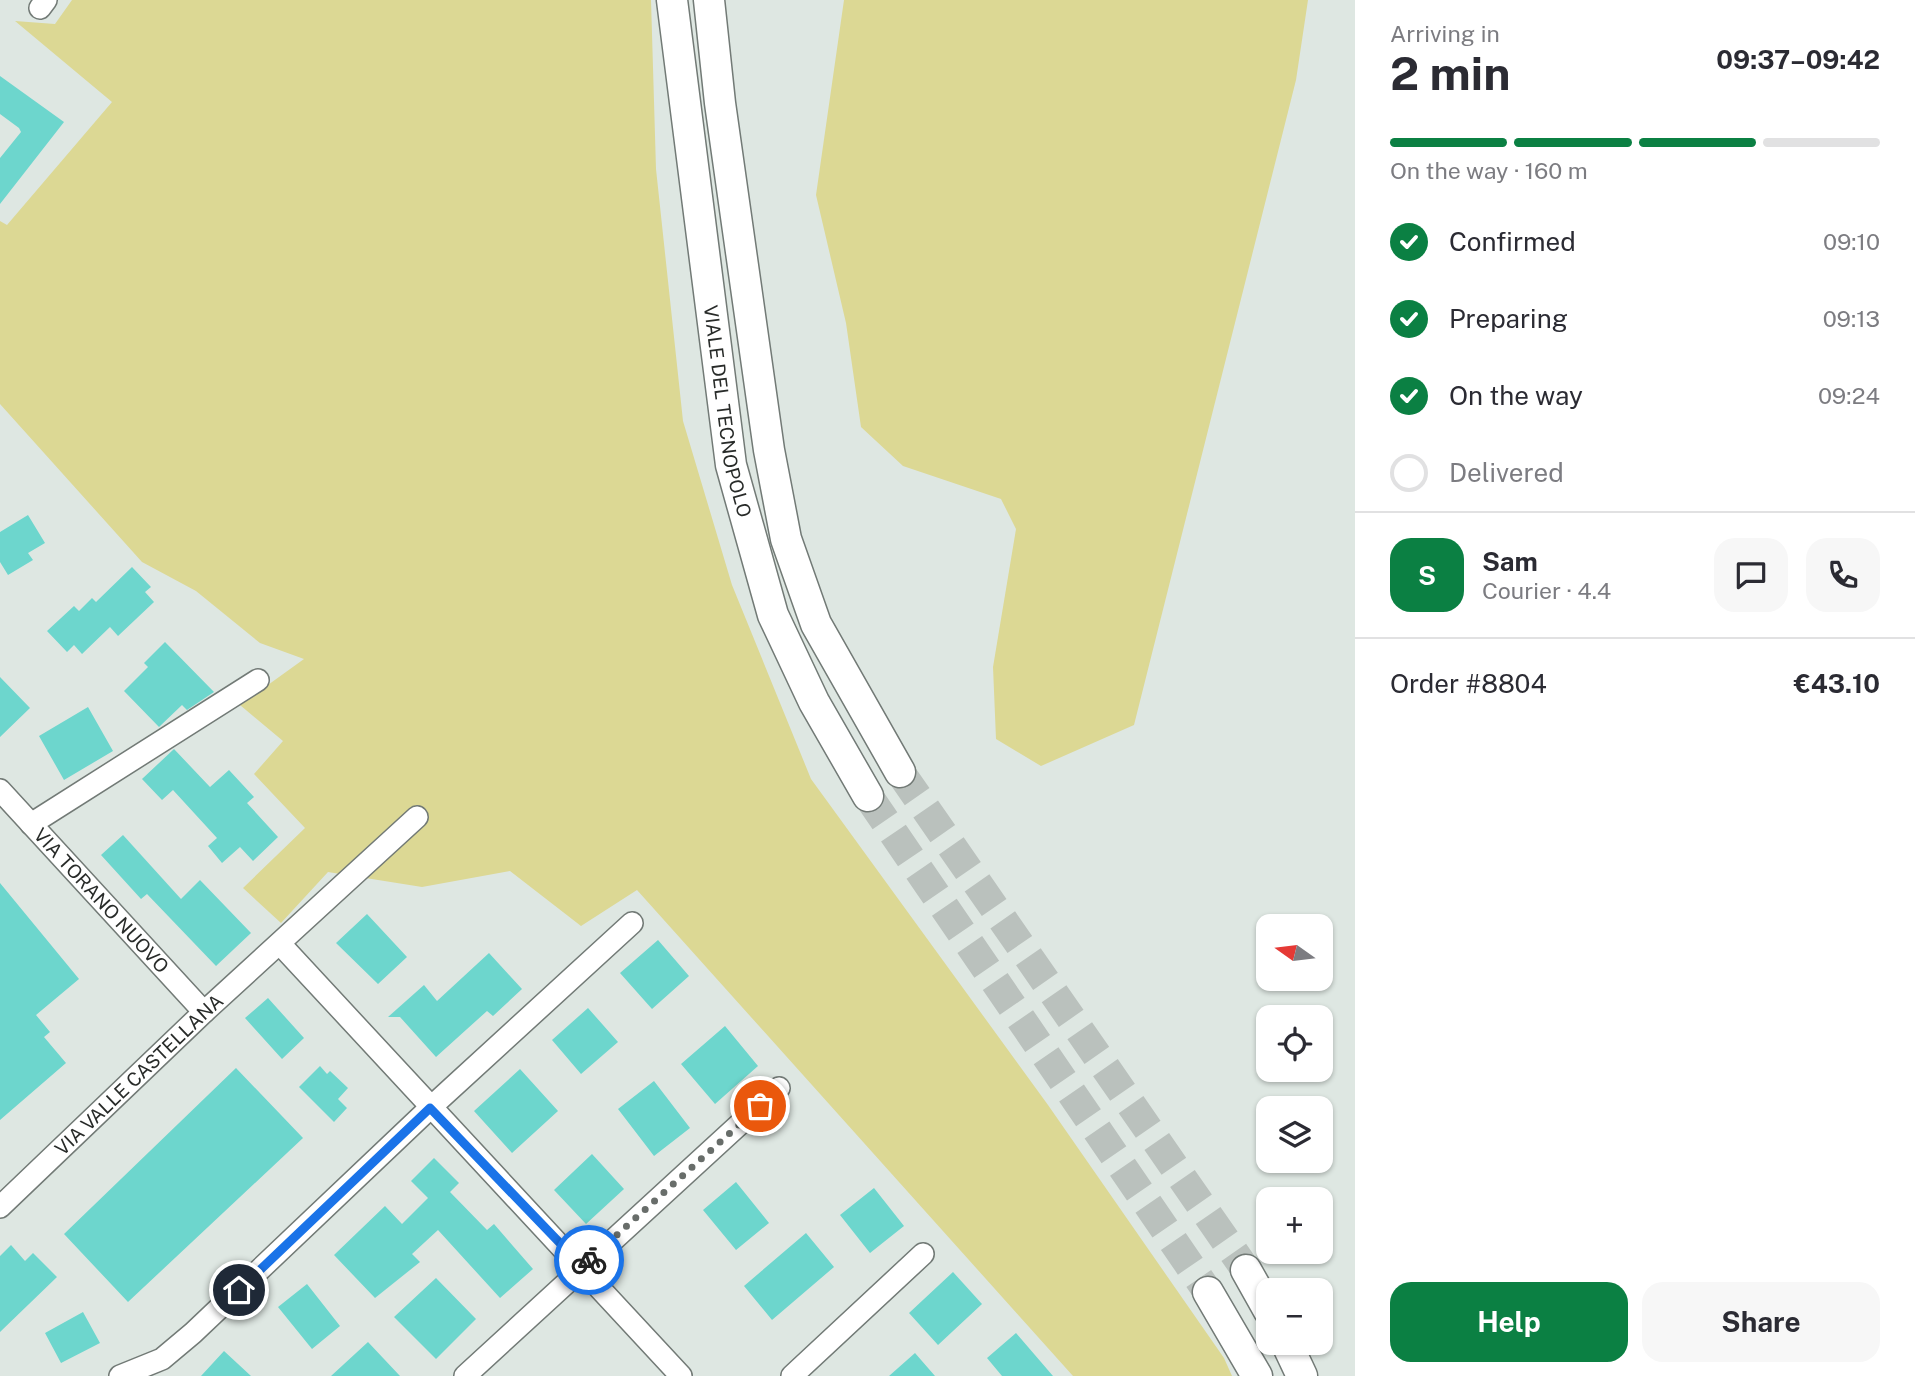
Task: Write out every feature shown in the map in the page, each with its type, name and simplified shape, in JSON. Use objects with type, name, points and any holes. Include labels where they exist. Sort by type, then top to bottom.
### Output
[{"type":"highway","name":"VIALE DEL TECNOPOLO","points":[[672,0],[731,465],[773,615],[814,702],[868,796]]},
{"type":"highway","name":"VIALE DEL TECNOPOLO","points":[[709,0],[720,103],[765,424],[786,539],[816,624],[900,772]]},
{"type":"highway","points":[[1246,1270],[1256,1288]]},
{"type":"highway","points":[[1209,1292],[1257,1376]]},
{"type":"highway","points":[[1290,1355],[1297,1376]]},
{"type":"highway","points":[[1292,1355],[1302,1376]]},
{"type":"street","points":[[31,824],[258,680]]},
{"type":"street","name":"VIA TORANO NUOVO","points":[[0,790],[204,1012]]},
{"type":"street","name":"VIA VALLE CASTELLANA","points":[[0,1208],[204,1012],[281,945],[417,817]]},
{"type":"street","points":[[120,1376],[162,1359],[193,1334],[430,1108],[632,923]]},
{"type":"street","points":[[281,945],[430,1108],[582,1266],[681,1376]]},
{"type":"street","points":[[465,1376],[779,1088]]},
{"type":"street","points":[[792,1376],[923,1254]]},
{"type":"shaded area","points":[[72,0],[651,0],[656,169],[683,421],[732,585],[811,779],[1048,1105],[1224,1358],[1232,1376],[1073,1376],[637,890],[581,926],[510,871],[422,887],[328,872],[281,923],[243,888],[305,828],[254,774],[283,741],[240,705],[304,659],[260,643],[196,591],[142,562],[0,404],[0,221],[7,225],[112,102],[15,21],[55,24]]},
{"type":"shaded area","points":[[844,0],[1308,0],[1296,80],[1134,725],[1041,766],[996,739],[993,667],[1016,529],[1001,499],[903,466],[861,427],[846,323],[816,195]]},
{"type":"building","points":[[0,76],[64,122],[0,204],[0,158],[21,132],[0,114]]},
{"type":"building","points":[[28,515],[45,543],[28,553],[33,560],[8,575],[0,562],[0,532]]},
{"type":"building","points":[[132,567],[151,587],[145,592],[154,602],[118,636],[110,627],[82,654],[74,645],[67,652],[47,631],[74,606],[79,611],[92,598],[96,602]]},
{"type":"building","points":[[165,642],[214,692],[187,710],[182,705],[159,727],[124,691],[148,667],[144,663]]},
{"type":"building","points":[[0,677],[30,708],[0,737]]},
{"type":"building","points":[[88,707],[113,751],[64,780],[39,736]]},
{"type":"building","points":[[174,749],[210,787],[229,770],[254,797],[247,803],[278,837],[253,861],[240,847],[222,863],[208,846],[217,838],[173,790],[162,800],[142,779]]},
{"type":"building","points":[[123,835],[181,899],[200,880],[251,933],[216,966],[147,894],[141,899],[101,855]]},
{"type":"building","points":[[0,883],[79,979],[36,1015],[50,1032],[44,1037],[66,1063],[0,1120]]},
{"type":"building","points":[[367,914],[407,957],[378,984],[336,943]]},
{"type":"building","points":[[658,940],[689,976],[652,1009],[620,973]]},
{"type":"building","points":[[489,953],[522,989],[493,1016],[487,1011],[436,1057],[400,1017],[388,1017],[424,985],[437,1001]]},
{"type":"building","points":[[268,998],[304,1038],[282,1059],[245,1018]]},
{"type":"building","points":[[588,1008],[618,1042],[581,1074],[552,1040]]},
{"type":"building","points":[[725,1026],[758,1066],[715,1104],[681,1064]]},
{"type":"building","points":[[320,1066],[327,1074],[330,1071],[348,1088],[338,1099],[347,1108],[334,1122],[299,1087]]},
{"type":"building","points":[[236,1068],[303,1138],[128,1302],[64,1234]]},
{"type":"building","points":[[520,1069],[558,1111],[512,1153],[474,1111]]},
{"type":"building","points":[[654,1081],[690,1128],[654,1156],[618,1109]]},
{"type":"building","points":[[592,1154],[624,1189],[586,1224],[554,1190]]},
{"type":"building","points":[[434,1158],[459,1183],[450,1192],[487,1230],[494,1224],[533,1269],[500,1298],[438,1230],[412,1254],[420,1262],[375,1298],[334,1255],[385,1206],[402,1224],[428,1198],[411,1181]]},
{"type":"building","points":[[736,1182],[769,1223],[736,1250],[703,1210]]},
{"type":"building","points":[[874,1188],[904,1226],[870,1253],[840,1215]]},
{"type":"building","points":[[806,1233],[834,1267],[772,1320],[744,1286]]},
{"type":"building","points":[[11,1245],[25,1261],[33,1253],[57,1277],[0,1332],[0,1256]]},
{"type":"building","points":[[953,1272],[982,1304],[938,1345],[909,1313]]},
{"type":"building","points":[[436,1278],[476,1319],[436,1359],[394,1317]]},
{"type":"building","points":[[307,1284],[340,1326],[312,1349],[278,1307]]},
{"type":"building","points":[[83,1312],[100,1343],[61,1363],[45,1333]]},
{"type":"building","points":[[1016,1333],[1053,1376],[1002,1376],[987,1358]]},
{"type":"building","points":[[368,1342],[400,1376],[331,1376]]},
{"type":"building","points":[[224,1351],[251,1376],[201,1376]]},
{"type":"building","points":[[915,1353],[935,1376],[889,1376]]},
{"type":"tunnel","points":[[900,772],[1246,1270]]},
{"type":"tunnel","points":[[868,796],[1208,1292]]},
{"type":"way so far","points":[[589,1260],[760,1106]]},
{"type":"route","points":[[239,1290],[430,1108],[582,1266],[589,1260]]}]
